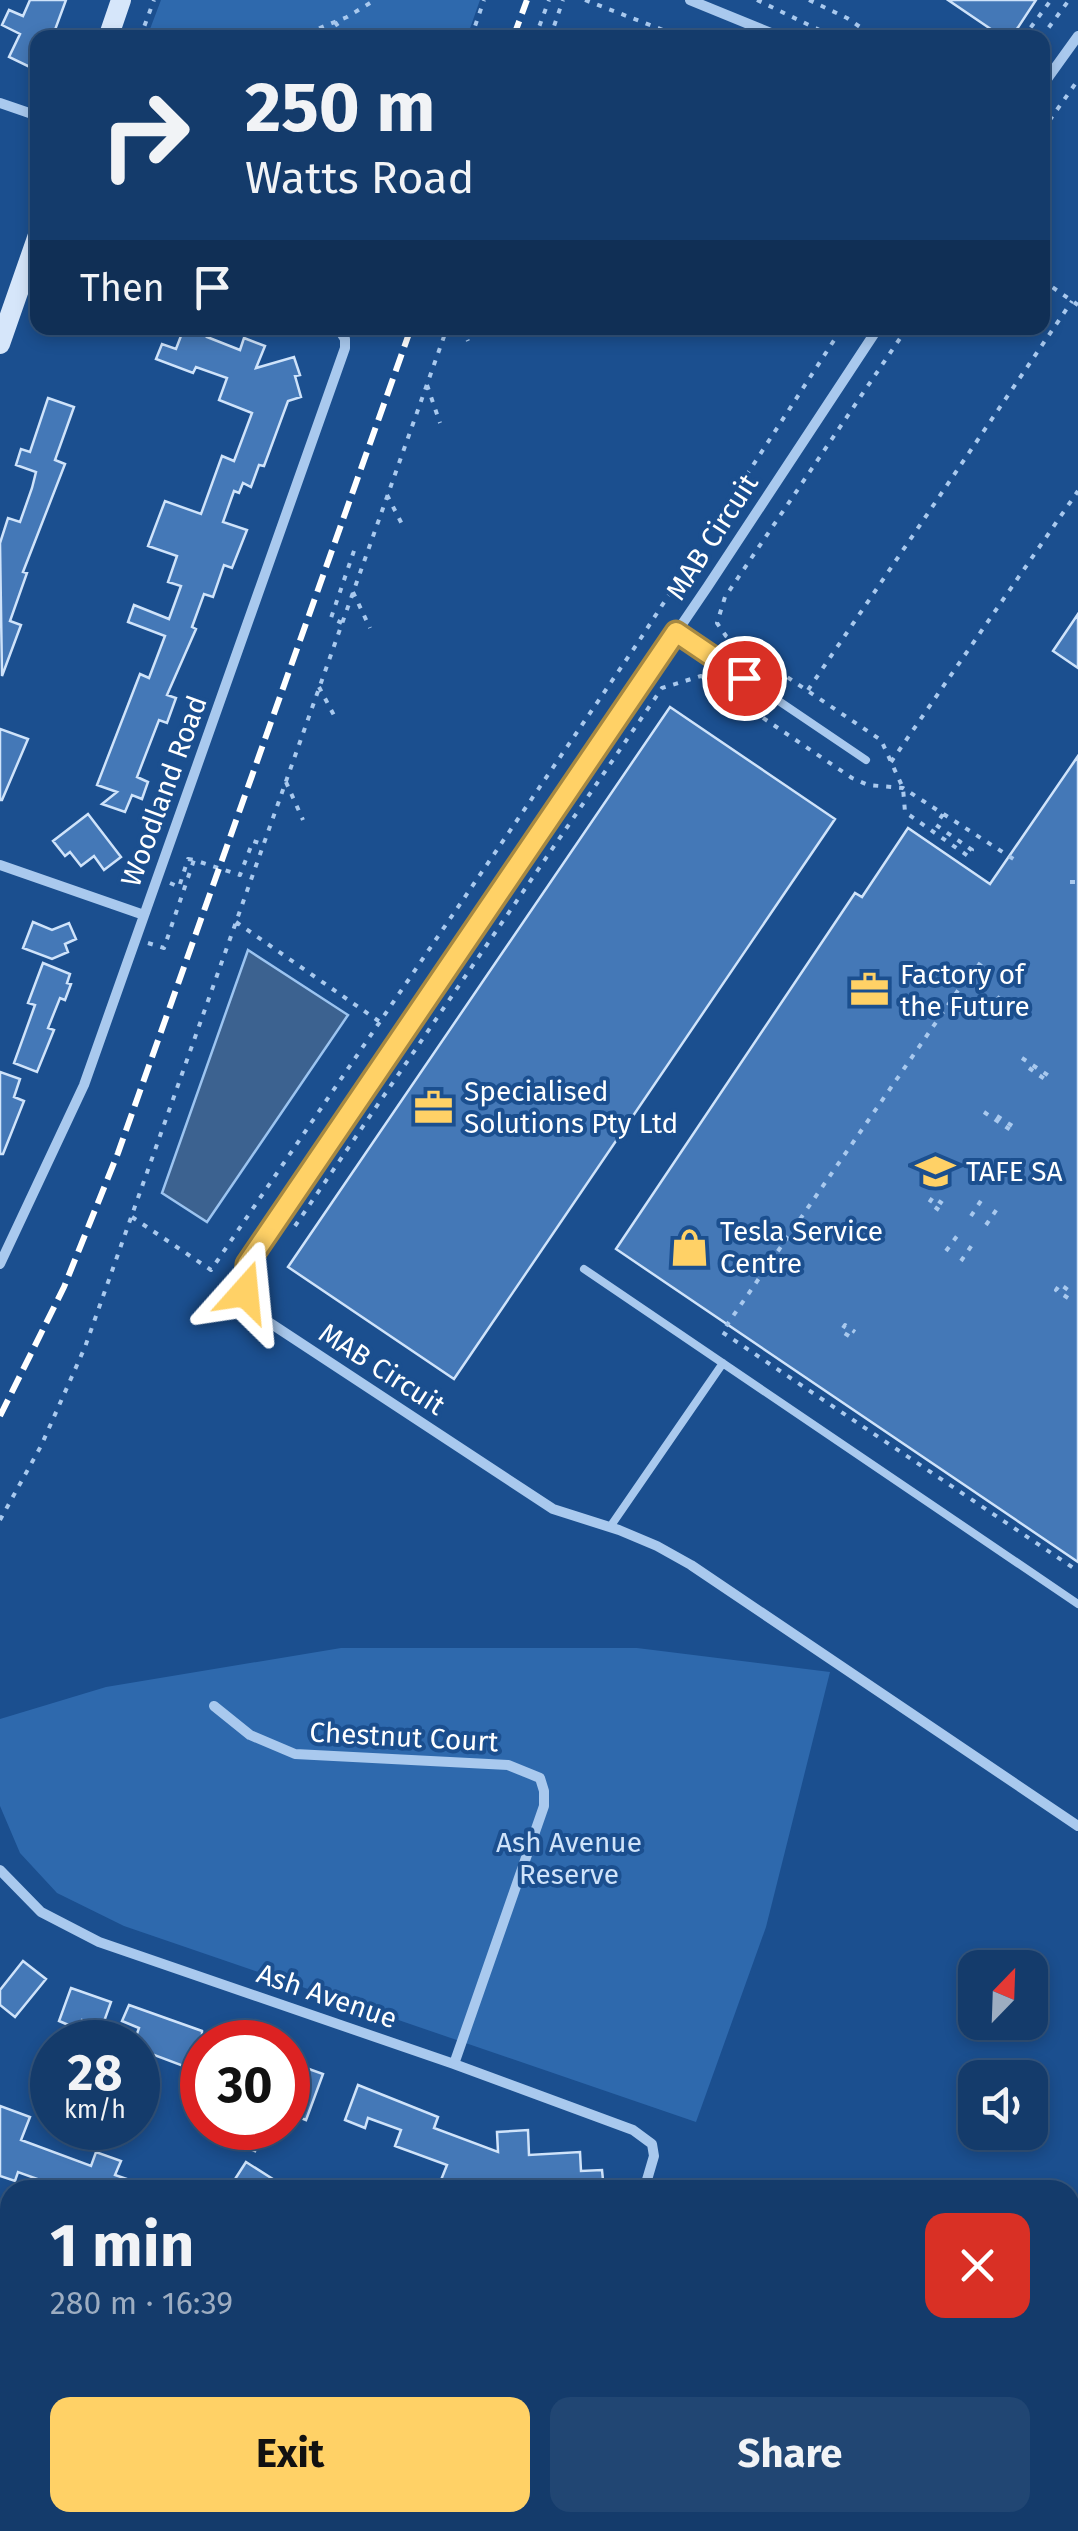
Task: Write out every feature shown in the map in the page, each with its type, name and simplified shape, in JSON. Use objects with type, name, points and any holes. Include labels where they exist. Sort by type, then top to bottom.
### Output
[{"type":"street","points":[[111,30],[121,0]]},
{"type":"street","points":[[690,0],[764,30]]},
{"type":"street","points":[[1050,75],[1078,36]]},
{"type":"street","points":[[0,103],[30,113]]},
{"type":"street","points":[[0,344],[30,258]]},
{"type":"street","name":"Woodland Road","points":[[0,1264],[84,1084],[345,348],[343,335]]},
{"type":"street","name":"MAB Circuit","points":[[873,335],[247,1264],[245,1292],[264,1319],[553,1509],[658,1546],[692,1565],[1078,1826]]},
{"type":"street","points":[[0,865],[144,916]]},
{"type":"street","name":"Chestnut Court","points":[[214,1706],[250,1735],[295,1754],[508,1765],[540,1778],[544,1806],[454,2064]]},
{"type":"street","name":"Ash Avenue","points":[[0,1870],[40,1912],[99,1942],[633,2130],[652,2144],[654,2156],[647,2180]]},
{"type":"lane","points":[[676,632],[866,760]]},
{"type":"lane","points":[[584,1269],[1078,1604]]},
{"type":"lane","points":[[610,1528],[723,1363]]},
{"type":"path","points":[[143,30],[154,0]]},
{"type":"path","points":[[315,30],[375,0]]},
{"type":"path","points":[[474,30],[484,0]]},
{"type":"path","points":[[538,30],[549,0]]},
{"type":"path","points":[[553,30],[563,0]]},
{"type":"path","points":[[757,0],[819,30]]},
{"type":"path","points":[[809,0],[865,30]]},
{"type":"path","points":[[1029,30],[1051,0]]},
{"type":"path","points":[[1047,30],[1069,0]]},
{"type":"path","points":[[589,1],[663,30]]},
{"type":"path","points":[[335,22],[340,30]]},
{"type":"path","points":[[1050,120],[1078,80]]},
{"type":"path","points":[[1050,285],[1078,305]]},
{"type":"path","points":[[1050,332],[1072,300]]},
{"type":"path","points":[[0,1520],[72,1379],[444,335]]},
{"type":"path","points":[[465,335],[468,341]]},
{"type":"path","points":[[132,1217],[211,1270],[685,570],[837,335]]},
{"type":"path","points":[[903,335],[725,597],[718,623],[726,636],[881,740],[903,788],[904,812],[968,856],[972,850],[936,824],[943,814]]},
{"type":"path","points":[[807,690],[1048,335]]},
{"type":"path","points":[[426,384],[440,423]]},
{"type":"path","points":[[892,762],[1078,491]]},
{"type":"path","points":[[387,495],[404,528]]},
{"type":"path","points":[[342,624],[330,618],[356,545]]},
{"type":"path","points":[[353,592],[370,628]]},
{"type":"path","points":[[295,1226],[662,688],[702,676],[852,778],[868,786],[903,788],[1015,860]]},
{"type":"path","points":[[319,687],[337,720]]},
{"type":"path","points":[[286,782],[303,820]]},
{"type":"path","points":[[170,883],[179,887],[188,858],[240,875],[253,841],[263,844]]},
{"type":"path","points":[[136,939],[164,948],[194,860]]},
{"type":"path","points":[[1070,882],[1078,882]]},
{"type":"path","points":[[236,922],[380,1022]]},
{"type":"path","points":[[1003,981],[977,963],[722,1332],[1078,1571]]},
{"type":"path","points":[[1022,1058],[1049,1076],[1030,1067],[1046,1080]]},
{"type":"path","points":[[984,1112],[1013,1129],[997,1116]]},
{"type":"path","points":[[972,1216],[984,1196]]},
{"type":"path","points":[[939,1210],[929,1203],[933,1197],[943,1204]]},
{"type":"path","points":[[986,1225],[999,1206]]},
{"type":"path","points":[[946,1251],[960,1232]]},
{"type":"path","points":[[961,1261],[974,1242]]},
{"type":"path","points":[[849,1336],[841,1332],[845,1325],[855,1332]]},
{"type":"green space","points":[[161,0],[480,0],[469,30],[150,30]]},
{"type":"green space","name":"Ash Avenue Reserve","points":[[341,1648],[637,1648],[830,1672],[766,1927],[696,2122],[124,1926],[57,1893],[20,1853],[0,1806],[0,1719],[106,1687]]},
{"type":"shaded area","points":[[248,950],[348,1015],[207,1222],[162,1193]]},
{"type":"building","points":[[30,0],[66,0],[55,30],[30,30],[30,67],[9,57],[20,34],[2,25],[9,10],[23,16]]},
{"type":"building","points":[[948,0],[1036,0],[1016,30],[992,30]]},
{"type":"building","points":[[181,335],[208,335],[240,350],[244,338],[265,346],[256,368],[294,357],[301,397],[288,401],[264,466],[259,465],[251,487],[243,483],[239,493],[234,491],[223,522],[247,530],[232,568],[224,565],[213,597],[204,594],[192,627],[196,629],[167,695],[176,698],[167,723],[159,720],[137,777],[148,782],[142,799],[132,795],[125,812],[102,804],[117,792],[97,785],[140,674],[149,678],[165,636],[128,622],[134,605],[169,619],[181,586],[168,582],[177,556],[148,546],[165,501],[201,514],[222,456],[234,461],[252,413],[219,400],[227,378],[196,367],[193,373],[156,359],[162,344],[176,349]]},
{"type":"building","points":[[48,398],[74,407],[55,460],[65,464],[23,572],[27,573],[10,621],[21,625],[2,676],[0,543],[8,518],[20,522],[32,488],[36,472],[16,465],[21,449],[30,452]]},
{"type":"building","points":[[1078,614],[1078,668],[1053,651]]},
{"type":"building","points":[[670,707],[835,819],[454,1379],[288,1267]]},
{"type":"building","points":[[0,729],[28,739],[2,800],[0,800]]},
{"type":"building","name":"TAFE SA","points":[[1078,756],[1078,1562],[616,1249],[855,893],[862,897],[908,828],[990,884]]},
{"type":"building","points":[[88,814],[121,857],[104,870],[94,856],[81,866],[70,852],[65,856],[53,841]]},
{"type":"building","points":[[33,922],[52,930],[69,923],[76,939],[65,944],[68,952],[52,959],[23,948]]},
{"type":"building","points":[[43,963],[70,974],[67,983],[71,984],[65,1000],[60,998],[48,1028],[54,1030],[37,1072],[14,1063],[35,1005],[28,1003]]},
{"type":"building","points":[[0,1072],[20,1079],[14,1097],[24,1101],[3,1154],[0,1154]]},
{"type":"building","points":[[23,1961],[46,1979],[15,2017],[0,2005],[0,1990]]},
{"type":"building","points":[[71,1988],[111,2002],[105,2020],[59,2020]]},
{"type":"building","points":[[129,2005],[180,2023],[180,2065],[160,2057],[160,2020],[122,2020]]},
{"type":"building","points":[[310,2069],[323,2074],[310,2109]]},
{"type":"building","points":[[358,2085],[438,2117],[434,2128],[498,2152],[497,2132],[528,2130],[529,2155],[580,2152],[581,2171],[602,2170],[603,2180],[441,2180],[447,2165],[395,2146],[401,2130],[368,2118],[365,2128],[345,2120]]},
{"type":"building","points":[[0,2106],[30,2117],[21,2140],[30,2143],[30,2150],[48,2150],[91,2166],[96,2152],[121,2161],[115,2175],[130,2180],[40,2180],[18,2172],[12,2180],[0,2176]]},
{"type":"building","points":[[246,2162],[274,2180],[234,2180]]},
{"type":"railway","points":[[516,30],[527,0]]},
{"type":"railway","points":[[0,1416],[64,1287],[118,1153],[409,335]]},
{"type":"place","name":"Factory of the Future","points":[[870,990]]},
{"type":"place","name":"Specialised Solutions Pty Ltd","points":[[434,1107]]},
{"type":"place","name":"TAFE SA","points":[[936,1171]]},
{"type":"place","name":"Tesla Service Centre","points":[[690,1247]]},
{"type":"route","points":[[245,1292],[247,1264],[676,632],[744,678]]}]
